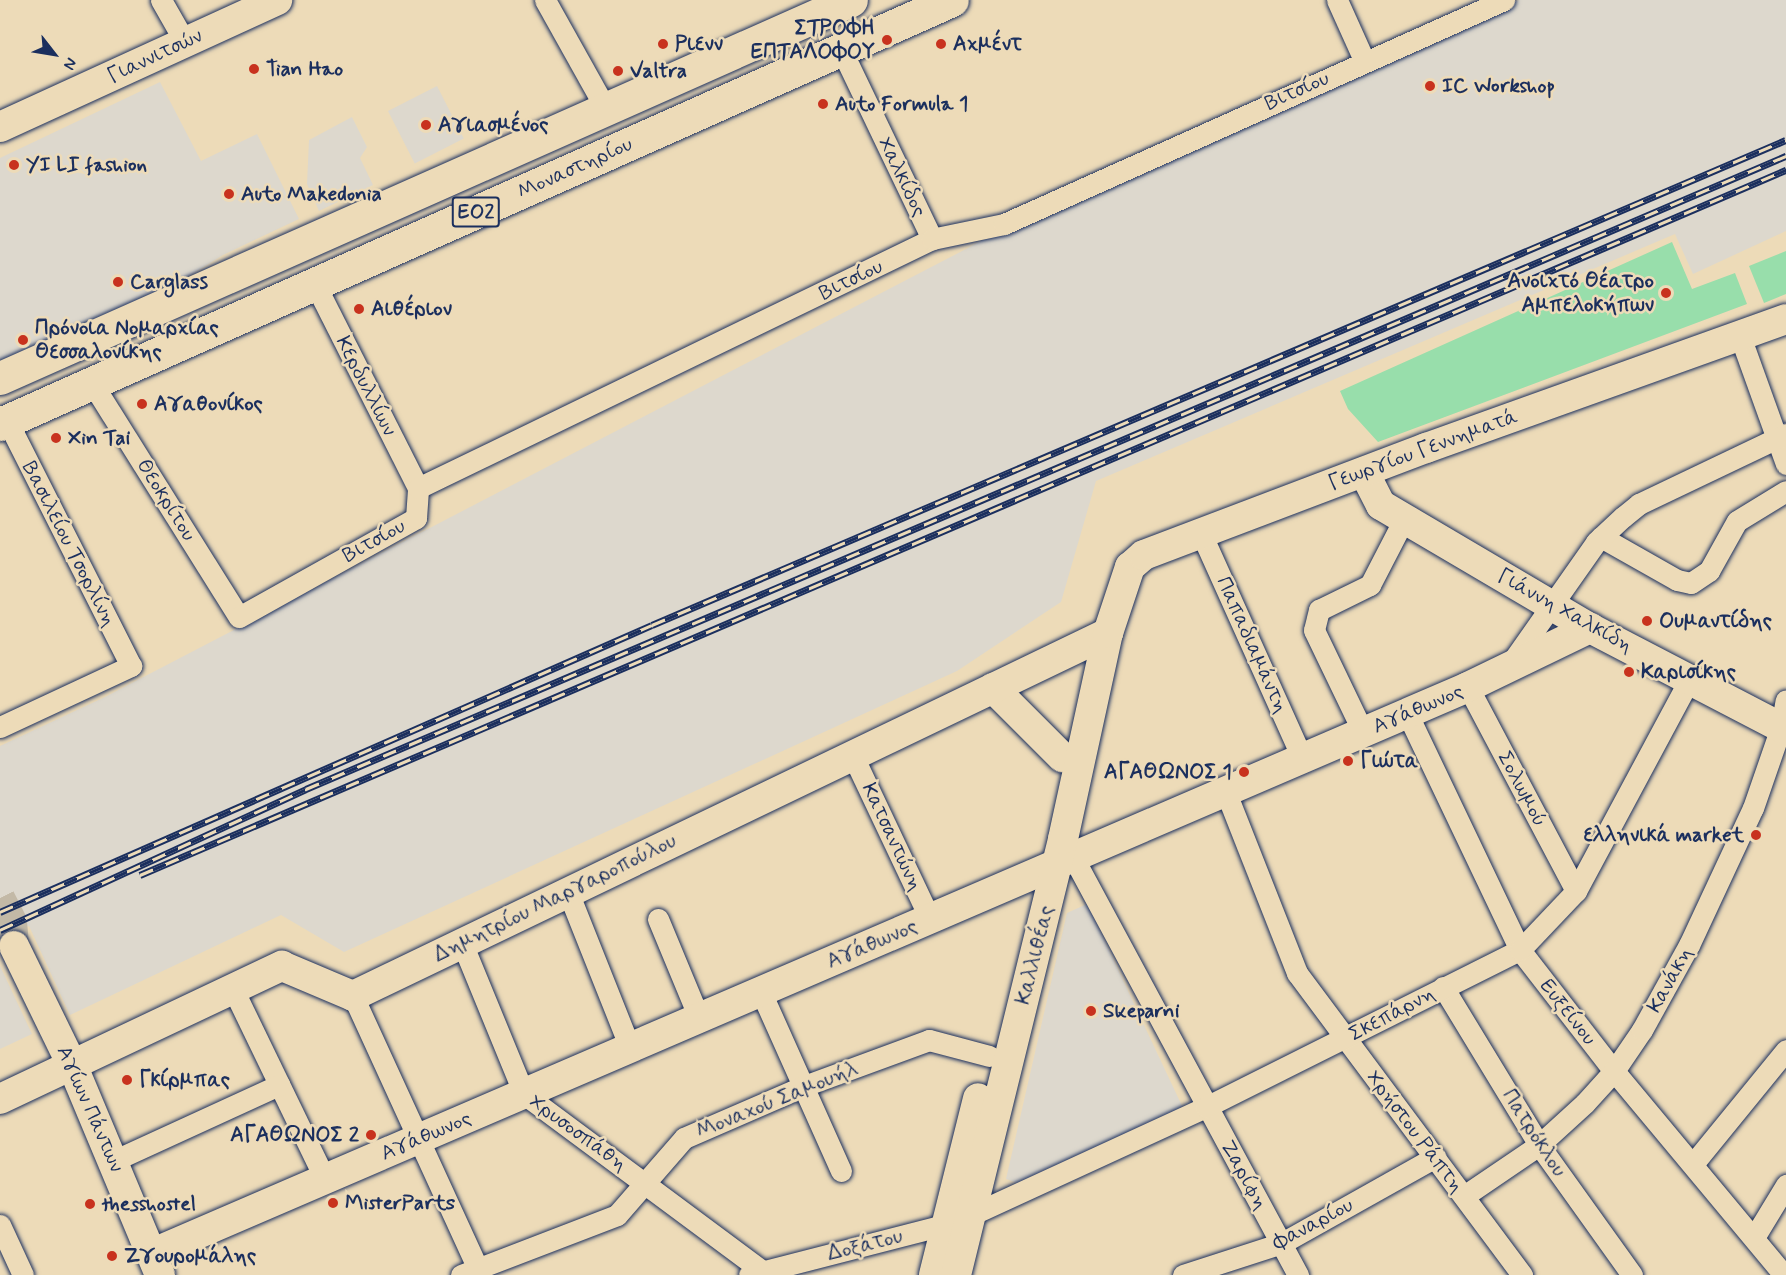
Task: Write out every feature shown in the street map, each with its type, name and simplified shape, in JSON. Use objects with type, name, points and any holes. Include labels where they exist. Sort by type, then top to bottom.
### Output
[{"type":"main road","name":"Μοναστηρίου","points":[[0,378],[606,109],[812,8],[850,0]]},
{"type":"main road","name":"Μοναστηρίου","points":[[3,423],[952,0]]},
{"type":"street","points":[[161,0],[185,42]]},
{"type":"street","name":"Γιαννιτσών","points":[[0,127],[277,0]]},
{"type":"street","points":[[545,0],[606,109]]},
{"type":"street","points":[[1336,0],[1364,60]]},
{"type":"street","name":"Βιτσίου","points":[[239,617],[416,518],[418,488],[932,239],[1004,224],[1364,60],[1504,0]]},
{"type":"street","name":"Χαλκίδος","points":[[841,49],[932,239]]},
{"type":"street","name":"Κερδυλλίων","points":[[315,284],[418,488]]},
{"type":"street","name":"Γεωργίου Γεννηματά","points":[[1098,638],[1130,567],[1144,555],[1364,472],[1786,319]]},
{"type":"street","points":[[1740,336],[1781,437],[1786,464]]},
{"type":"street","name":"Θεοκρίτου","points":[[92,383],[239,617]]},
{"type":"street","name":"Βασιλείου Τσορλίνη","points":[[0,727],[131,666],[3,423]]},
{"type":"street","points":[[1506,669],[1601,537],[1639,504],[1781,437]]},
{"type":"street","name":"Γιάννη Χαλκίδη","points":[[1364,472],[1374,498],[1404,519],[1590,628],[1690,678],[1784,719]]},
{"type":"street","points":[[1601,537],[1677,580],[1691,583],[1708,571],[1737,521],[1786,491]]},
{"type":"street","points":[[1363,732],[1314,630],[1319,610],[1370,585],[1404,519]]},
{"type":"street","name":"Παπαδιαμάντη","points":[[1201,533],[1302,758]]},
{"type":"street","name":"Αγάθωνος","points":[[156,1264],[325,1179],[1468,687],[1590,628]]},
{"type":"street","name":"Δημητρίου Μαργαροπούλου","points":[[352,996],[1098,638]]},
{"type":"street","name":"Καλλιθέας","points":[[956,1275],[959,1220],[989,1056],[1054,866],[1062,757],[1098,638]]},
{"type":"street","name":"Καλλιθέας","points":[[934,1275],[959,1220],[1054,866],[1098,638]]},
{"type":"street","name":"Σκεπάρνη","points":[[959,1220],[1206,1107],[1345,1039],[1443,987],[1520,951],[1576,891],[1690,678]]},
{"type":"street","name":"Σολωμού","points":[[1468,687],[1576,891]]},
{"type":"street","points":[[993,688],[1062,757]]},
{"type":"street","name":"Ευξείνου","points":[[1407,713],[1520,951],[1614,1071],[1755,1236],[1784,1275]]},
{"type":"street","name":"Κανάκη","points":[[1464,1197],[1539,1144],[1614,1071],[1666,988],[1709,904],[1753,808],[1784,719]]},
{"type":"street","name":"Κατσαντώνη","points":[[853,756],[930,919]]},
{"type":"street","name":"Χρήστου Ράπτη","points":[[1225,790],[1297,973],[1522,1275]]},
{"type":"street","name":"Ζαρίφη","points":[[1054,866],[1206,1107],[1298,1275]]},
{"type":"street","points":[[568,892],[630,1048]]},
{"type":"street","points":[[658,919],[699,1018]]},
{"type":"street","name":"Χρυσοσπάθη","points":[[462,943],[524,1094],[647,1183],[755,1273]]},
{"type":"street","name":"Αγίων Πάντων","points":[[14,946],[73,1067],[156,1264]]},
{"type":"street","points":[[0,1099],[73,1067],[282,966],[352,996],[474,1273]]},
{"type":"street","name":"Πατρόκλου","points":[[1443,987],[1539,1144],[1632,1275]]},
{"type":"street","points":[[234,991],[325,1179]]},
{"type":"street","points":[[761,992],[841,1171]]},
{"type":"street","name":"Μοναχού Σαμουήλ","points":[[474,1273],[617,1215],[684,1138],[804,1086],[929,1040],[989,1056]]},
{"type":"street","points":[[1693,1164],[1786,1050]]},
{"type":"street","points":[[113,1161],[279,1085]]},
{"type":"street","name":"Φαναρίου","points":[[1183,1275],[1282,1243],[1435,1157]]},
{"type":"street","points":[[1755,1236],[1786,1185]]},
{"type":"street","name":"Δοξάτου","points":[[755,1273],[959,1220]]},
{"type":"street","points":[[0,1225],[23,1275]]},
{"type":"shaded area","points":[[1519,0],[1786,0],[1786,231],[1693,274],[1675,234],[1096,481],[1061,602],[957,671],[344,952],[281,915],[70,1015],[29,926],[0,938],[0,746],[105,697],[989,237],[1122,172]]},
{"type":"shaded area","points":[[160,82],[201,161],[257,134],[299,219],[223,255],[172,286],[5,369],[0,358],[0,158]]},
{"type":"shaded area","name":"Αγιασμένος","points":[[437,86],[464,139],[415,164],[388,111]]},
{"type":"shaded area","points":[[352,117],[367,147],[360,158],[373,185],[319,211],[307,184],[309,140]]},
{"type":"shaded area","name":"Skeparni","points":[[1087,904],[1183,1108],[1024,1185],[1006,1179],[1067,913]]},
{"type":"shaded area","points":[[0,966],[32,1034],[0,1049]]},
{"type":"green space","points":[[1672,242],[1692,289],[1735,273],[1747,304],[1378,442],[1348,409],[1340,391]]},
{"type":"green space","points":[[1786,251],[1786,294],[1764,303],[1749,266]]},
{"type":"tunnel","points":[[0,898],[12,922],[14,946]]},
{"type":"railway","points":[[0,912],[652,625],[1786,140]]},
{"type":"railway","points":[[0,930],[306,789],[1786,156]]},
{"type":"railway","points":[[140,875],[1786,170]]},
{"type":"place","name":"ΣΤΡΟΦΗ ΕΠΤΑΛΟΦΟΥ","points":[[887,40]]},
{"type":"place","name":"Ριενν","points":[[663,44]]},
{"type":"place","name":"Αχμέντ","points":[[941,44]]},
{"type":"place","name":"Tian Hao","points":[[254,69]]},
{"type":"place","name":"Valtra","points":[[618,71]]},
{"type":"place","name":"IC Workshop","points":[[1430,86]]},
{"type":"place","name":"Auto Formula 1","points":[[823,104]]},
{"type":"place","name":"Αγιασμένος","points":[[426,125]]},
{"type":"place","name":"YI LI fashion","points":[[14,165]]},
{"type":"place","name":"Auto Makedonia","points":[[229,194]]},
{"type":"place","name":"Carglass","points":[[118,282]]},
{"type":"place","name":"Ανοιχτό Θέατρο Αμπελοκήπων","points":[[1666,293]]},
{"type":"place","name":"Αιθέριον","points":[[359,309]]},
{"type":"place","name":"Πρόνοια Νομαρχίας Θεσσαλονίκης","points":[[23,340]]},
{"type":"place","name":"Αγαθονίκος","points":[[142,404]]},
{"type":"place","name":"Xin Tai","points":[[56,438]]},
{"type":"place","name":"Ουμαντίδης","points":[[1647,621]]},
{"type":"place","name":"Καρισίκης","points":[[1629,672]]},
{"type":"place","name":"Γιώτα","points":[[1348,761]]},
{"type":"place","name":"ΑΓΑΘΩΝΟΣ 1","points":[[1244,772]]},
{"type":"place","name":"ελληνικά market","points":[[1756,835]]},
{"type":"place","name":"Skeparni","points":[[1091,1011]]},
{"type":"place","name":"Γκίρμπας","points":[[127,1080]]},
{"type":"place","name":"ΑΓΑΘΩΝΟΣ 2","points":[[371,1135]]},
{"type":"place","name":"MisterParts","points":[[333,1203]]},
{"type":"place","name":"thesshostel","points":[[90,1204]]},
{"type":"place","name":"Ζγουρομάλης","points":[[112,1256]]}]
